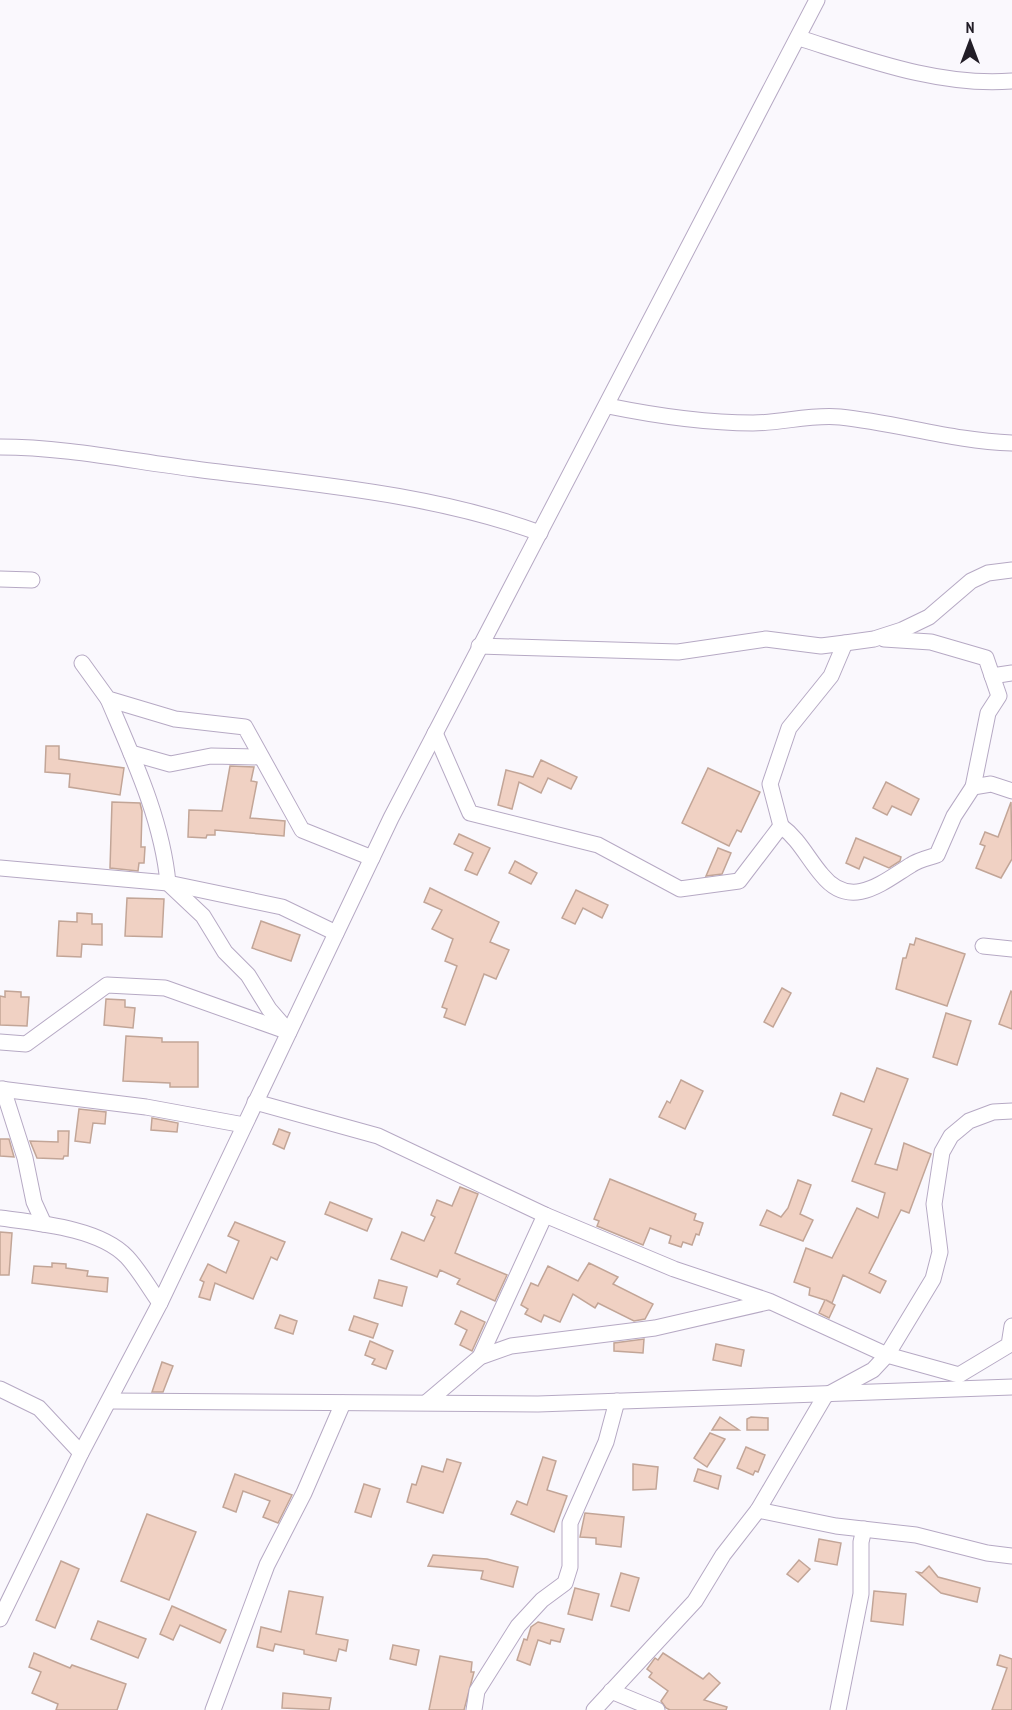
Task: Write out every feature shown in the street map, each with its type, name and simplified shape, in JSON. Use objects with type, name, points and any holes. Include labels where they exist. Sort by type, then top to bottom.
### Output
[{"type":"street","points":[[0,1619],[81,1453],[160,1303],[372,858],[435,733],[608,405],[817,0]]},
{"type":"street","points":[[799,38],[866,60],[948,78],[1012,81]]},
{"type":"street","points":[[608,405],[682,420],[712,423],[756,423],[840,417],[952,438],[1012,442]]},
{"type":"street","points":[[0,447],[94,455],[311,483],[497,517],[540,533]]},
{"type":"street","points":[[874,639],[929,617],[971,581],[988,573],[1012,570]]},
{"type":"street","points":[[0,579],[32,580]]},
{"type":"street","points":[[479,646],[678,652],[766,639],[821,646],[874,639],[931,642],[986,658],[999,696],[988,713],[973,788],[954,816],[937,855],[912,864],[883,885],[854,893],[828,883],[794,835],[781,826],[770,784],[789,728],[831,676],[845,643]]},
{"type":"street","points":[[82,663],[108,699],[131,753],[165,856],[168,883],[203,916],[225,952],[248,975],[269,1009],[289,1032]]},
{"type":"street","points":[[992,676],[1012,673]]},
{"type":"street","points":[[108,699],[175,719],[244,727],[302,830],[372,858]]},
{"type":"street","points":[[435,733],[470,813],[598,845],[680,889],[739,881],[781,826]]},
{"type":"street","points":[[131,753],[170,764],[211,756],[261,757]]},
{"type":"street","points":[[973,788],[992,784],[1012,790]]},
{"type":"street","points":[[0,868],[168,883],[282,907],[336,933]]},
{"type":"street","points":[[983,946],[1012,949]]},
{"type":"street","points":[[0,1042],[26,1044],[107,985],[165,988],[289,1032]]},
{"type":"street","points":[[44,1224],[34,1202],[25,1158],[1,1089],[146,1107],[244,1125]]},
{"type":"street","points":[[255,1102],[378,1136],[545,1215],[674,1269],[769,1301],[887,1355],[959,1375],[1009,1345],[1012,1326]]},
{"type":"street","points":[[594,1710],[695,1601],[723,1555],[758,1510],[825,1395],[873,1370],[887,1355],[933,1279],[940,1252],[934,1203],[942,1152],[951,1136],[969,1120],[993,1112],[1012,1111]]},
{"type":"street","points":[[480,1357],[545,1215]]},
{"type":"street","points":[[0,1218],[44,1224],[93,1236],[126,1256],[160,1303]]},
{"type":"street","points":[[427,1402],[480,1357],[511,1346],[655,1328],[769,1301]]},
{"type":"street","points":[[110,1401],[538,1404],[1012,1387]]},
{"type":"street","points":[[0,1389],[39,1408],[81,1453]]},
{"type":"street","points":[[474,1710],[477,1691],[518,1626],[542,1600],[565,1583],[570,1567],[570,1522],[606,1442],[617,1401]]},
{"type":"street","points":[[213,1710],[267,1565],[304,1494],[343,1403]]},
{"type":"street","points":[[758,1510],[864,1529],[916,1535],[987,1553],[1012,1556]]},
{"type":"street","points":[[838,1710],[861,1594],[861,1542],[864,1529]]},
{"type":"street","points":[[611,1691],[657,1710]]},
{"type":"building","points":[[46,746],[59,746],[59,759],[124,768],[120,795],[69,787],[70,774],[45,772]]},
{"type":"building","points":[[541,760],[577,777],[571,789],[548,778],[541,793],[519,782],[512,809],[498,805],[506,770],[533,777]]},
{"type":"building","points":[[230,766],[254,767],[251,781],[257,782],[250,818],[285,821],[284,836],[215,830],[215,835],[207,835],[206,838],[188,837],[189,810],[222,811]]},
{"type":"building","points":[[708,768],[760,792],[741,832],[737,830],[729,846],[682,823]]},
{"type":"building","points":[[886,782],[919,799],[911,815],[892,806],[887,815],[873,808]]},
{"type":"building","points":[[112,802],[140,803],[142,811],[141,847],[145,847],[144,863],[139,863],[138,871],[110,868]]},
{"type":"building","points":[[1011,802],[1012,859],[1001,878],[976,868],[985,846],[980,844],[985,832],[998,837]]},
{"type":"building","points":[[459,834],[490,848],[477,875],[465,870],[473,853],[454,844]]},
{"type":"building","points":[[856,838],[901,857],[900,861],[889,868],[864,857],[859,869],[846,863]]},
{"type":"building","points":[[718,848],[731,853],[722,874],[706,876]]},
{"type":"building","points":[[515,861],[537,873],[531,884],[509,873]]},
{"type":"building","points":[[430,888],[499,922],[490,942],[509,950],[496,979],[484,974],[465,1025],[444,1017],[447,1009],[442,1007],[457,966],[445,961],[453,939],[432,929],[442,910],[424,902]]},
{"type":"building","points":[[576,890],[608,905],[602,918],[583,908],[575,924],[562,918]]},
{"type":"building","points":[[127,898],[164,899],[162,937],[125,936]]},
{"type":"building","points":[[77,913],[92,914],[92,924],[102,924],[102,945],[82,944],[81,957],[57,956],[59,921],[77,922]]},
{"type":"building","points":[[261,921],[300,935],[291,961],[252,948]]},
{"type":"building","points":[[916,938],[965,954],[947,1006],[896,989],[903,958],[906,958],[910,944],[914,945]]},
{"type":"building","points":[[782,988],[791,993],[773,1027],[764,1022]]},
{"type":"building","points":[[5,991],[21,992],[21,997],[29,997],[27,1026],[0,1025],[0,996],[5,997]]},
{"type":"building","points":[[1012,992],[1012,1029],[999,1024]]},
{"type":"building","points":[[106,999],[125,1000],[125,1007],[135,1008],[133,1028],[104,1025]]},
{"type":"building","points":[[946,1013],[971,1021],[957,1065],[933,1057]]},
{"type":"building","points":[[126,1036],[162,1038],[162,1042],[198,1042],[198,1087],[170,1087],[170,1083],[123,1081]]},
{"type":"building","points":[[877,1068],[908,1079],[875,1164],[897,1170],[904,1143],[931,1154],[909,1213],[901,1210],[869,1273],[886,1281],[880,1293],[843,1275],[832,1303],[826,1300],[835,1305],[829,1318],[819,1313],[825,1300],[809,1295],[810,1288],[794,1282],[806,1248],[832,1258],[857,1208],[878,1218],[885,1193],[852,1181],[872,1129],[833,1115],[841,1093],[864,1102]]},
{"type":"building","points":[[681,1080],[703,1091],[685,1129],[659,1117],[667,1101],[670,1103]]},
{"type":"building","points":[[79,1109],[106,1112],[105,1124],[93,1123],[90,1143],[75,1141]]},
{"type":"building","points":[[152,1118],[178,1123],[177,1132],[151,1130]]},
{"type":"building","points":[[279,1129],[290,1133],[284,1149],[273,1144]]},
{"type":"building","points":[[58,1131],[69,1131],[68,1156],[64,1156],[63,1159],[37,1158],[30,1141],[58,1142]]},
{"type":"building","points":[[0,1139],[9,1139],[14,1157],[0,1156]]},
{"type":"building","points":[[610,1179],[696,1214],[694,1220],[703,1223],[692,1245],[683,1242],[681,1247],[669,1243],[671,1236],[650,1228],[643,1245],[597,1226],[599,1221],[594,1219]]},
{"type":"building","points":[[798,1180],[811,1185],[800,1214],[813,1220],[803,1241],[760,1225],[767,1210],[781,1217],[788,1208]]},
{"type":"building","points":[[460,1187],[478,1194],[455,1253],[507,1275],[495,1301],[457,1284],[460,1279],[440,1270],[437,1277],[391,1259],[402,1232],[424,1241],[435,1217],[431,1215],[437,1200],[452,1206]]},
{"type":"building","points":[[330,1202],[372,1219],[367,1231],[325,1214]]},
{"type":"building","points":[[235,1222],[285,1242],[277,1260],[271,1257],[253,1299],[215,1283],[210,1300],[199,1297],[204,1282],[200,1280],[208,1264],[226,1273],[239,1241],[228,1236]]},
{"type":"building","points":[[0,1232],[12,1233],[9,1275],[0,1275]]},
{"type":"building","points":[[52,1263],[66,1264],[66,1268],[88,1271],[87,1276],[108,1278],[107,1292],[32,1283],[34,1266],[52,1267]]},
{"type":"building","points":[[589,1263],[618,1277],[613,1284],[653,1304],[645,1319],[634,1321],[598,1303],[595,1308],[573,1294],[560,1322],[544,1315],[541,1322],[525,1314],[528,1309],[521,1305],[531,1283],[538,1286],[548,1266],[578,1281]]},
{"type":"building","points":[[379,1280],[407,1287],[402,1306],[374,1298]]},
{"type":"building","points":[[461,1311],[485,1322],[472,1351],[460,1345],[467,1330],[455,1324]]},
{"type":"building","points":[[280,1315],[297,1321],[293,1334],[275,1328]]},
{"type":"building","points":[[354,1316],[378,1324],[373,1338],[349,1330]]},
{"type":"building","points":[[644,1339],[643,1353],[614,1351],[614,1343]]},
{"type":"building","points":[[370,1341],[393,1351],[386,1369],[372,1364],[375,1359],[365,1355]]},
{"type":"building","points":[[716,1344],[744,1350],[741,1366],[713,1360]]},
{"type":"building","points":[[162,1362],[173,1366],[163,1392],[152,1392]]},
{"type":"building","points":[[720,1417],[739,1430],[712,1430]]},
{"type":"building","points":[[751,1417],[768,1418],[768,1430],[747,1430],[747,1419]]},
{"type":"building","points":[[710,1433],[725,1439],[707,1467],[694,1458]]},
{"type":"building","points":[[746,1447],[765,1455],[758,1472],[755,1471],[753,1475],[737,1468]]},
{"type":"building","points":[[543,1457],[556,1461],[547,1490],[567,1496],[554,1532],[511,1514],[517,1501],[527,1505]]},
{"type":"building","points":[[447,1459],[461,1463],[443,1513],[407,1502],[412,1484],[416,1485],[422,1466],[443,1472]]},
{"type":"building","points":[[633,1464],[658,1467],[656,1489],[633,1490]]},
{"type":"building","points":[[698,1469],[721,1476],[718,1489],[694,1481]]},
{"type":"building","points":[[235,1474],[292,1495],[278,1523],[263,1517],[270,1501],[243,1491],[236,1512],[223,1507]]},
{"type":"building","points":[[364,1484],[380,1489],[371,1517],[355,1512]]},
{"type":"building","points":[[585,1513],[624,1517],[621,1547],[596,1544],[596,1538],[580,1537]]},
{"type":"building","points":[[147,1514],[196,1532],[169,1600],[121,1581]]},
{"type":"building","points":[[819,1539],[841,1543],[837,1565],[815,1561]]},
{"type":"building","points":[[433,1555],[487,1559],[518,1567],[513,1587],[481,1579],[483,1571],[428,1566]]},
{"type":"building","points":[[799,1560],[810,1569],[798,1582],[787,1574]]},
{"type":"building","points":[[61,1561],[79,1569],[55,1628],[36,1620]]},
{"type":"building","points":[[929,1566],[938,1577],[980,1588],[977,1602],[941,1593],[917,1572],[922,1573]]},
{"type":"building","points":[[621,1573],[639,1578],[629,1611],[611,1606]]},
{"type":"building","points":[[575,1588],[599,1594],[592,1620],[568,1614]]},
{"type":"building","points":[[289,1591],[323,1597],[316,1634],[348,1640],[346,1651],[339,1649],[336,1661],[304,1654],[304,1650],[275,1644],[273,1651],[257,1647],[261,1627],[281,1632]]},
{"type":"building","points":[[874,1591],[906,1594],[903,1625],[871,1621]]},
{"type":"building","points":[[172,1606],[226,1630],[220,1643],[180,1625],[173,1640],[160,1634]]},
{"type":"building","points":[[98,1621],[146,1639],[138,1658],[91,1639]]},
{"type":"building","points":[[538,1622],[564,1629],[560,1642],[551,1640],[550,1644],[538,1640],[530,1665],[517,1660],[524,1639],[527,1640],[531,1627]]},
{"type":"building","points":[[393,1645],[419,1650],[416,1665],[390,1659]]},
{"type":"building","points":[[34,1653],[70,1668],[72,1665],[126,1684],[117,1710],[56,1710],[58,1704],[32,1693],[41,1672],[29,1667]]},
{"type":"building","points":[[663,1653],[703,1679],[709,1673],[720,1683],[704,1700],[727,1707],[726,1710],[670,1710],[666,1708],[661,1701],[668,1691],[649,1677],[652,1673],[647,1669],[655,1658],[658,1660]]},
{"type":"building","points":[[1000,1655],[1012,1659],[1012,1710],[992,1710],[1007,1668],[997,1665]]},
{"type":"building","points":[[440,1656],[472,1662],[471,1672],[474,1672],[464,1710],[429,1710]]},
{"type":"building","points":[[283,1693],[331,1698],[329,1710],[282,1708]]}]
